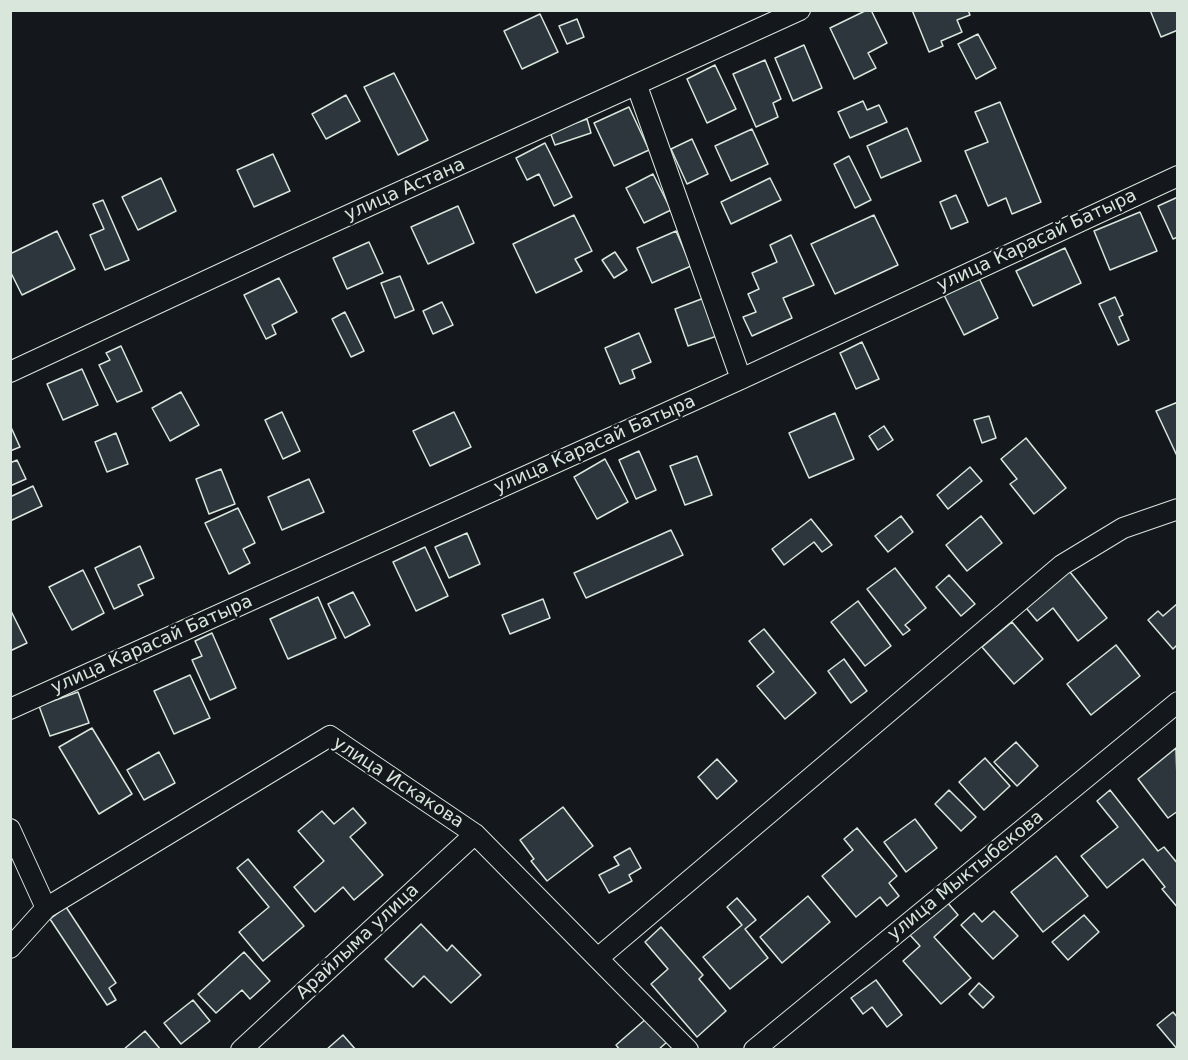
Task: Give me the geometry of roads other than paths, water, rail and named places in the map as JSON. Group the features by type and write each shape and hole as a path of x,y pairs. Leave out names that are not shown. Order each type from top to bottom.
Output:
{"street":[{"name":"улица Астана","path":"10,372 800,10"},
{"path":"637,86 741,379"},
{"name":"улица Карасай Батыра","path":"10,709 741,379 1178,176"},
{"path":"597,958 1062,565 1123,528 1178,509"},
{"name":"улица Мыктыбекова","path":"754,1050 1178,702"},
{"name":"улица Искакова","path":"10,948 46,908 330,736 475,834 688,1050"},
{"path":"10,829 46,908"},
{"name":"Арайлыма улица","path":"241,1050 475,834"}]}
